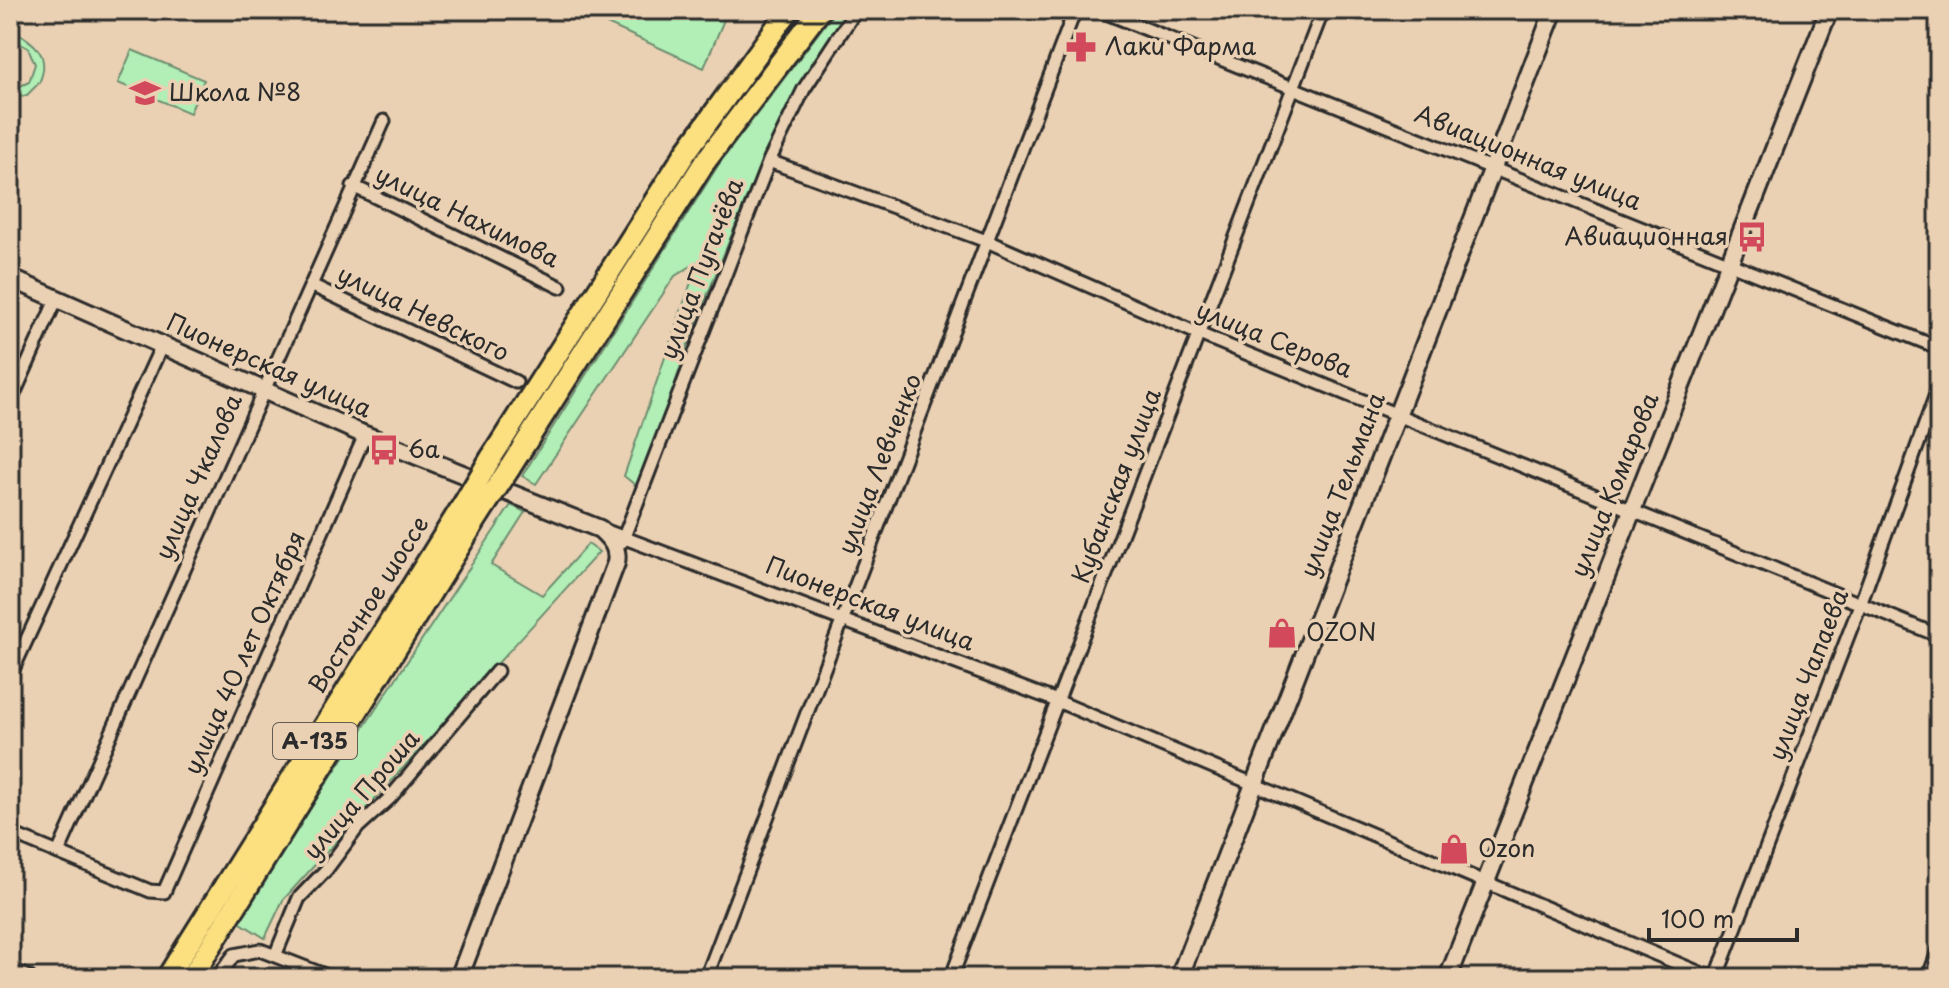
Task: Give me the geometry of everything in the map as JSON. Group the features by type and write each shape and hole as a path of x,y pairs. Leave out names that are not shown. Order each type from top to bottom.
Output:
{"highway":[{"name":"А-135","path":"471,510 789,10"},
{"name":"А-135","path":"695,158 820,10"},
{"name":"Восточное шоссе","path":"167,978 471,510"},
{"name":"Восточное шоссе","path":"191,978 471,510"}],"street":[{"name":"улица Пугачёва","path":"459,978 624,536 769,161 804,89 856,10"},
{"name":"улица Левченко","path":"706,978 1075,10"},
{"name":"Авиационная улица","path":"1099,10 1939,348"},
{"name":"Кубанская улица","path":"951,978 1323,10"},
{"name":"улица Тельмана","path":"1179,978 1554,10"},
{"name":"улица Комарова","path":"1448,978 1829,10"},
{"name":"улица Чкалова","path":"58,853 261,390 384,121"},
{"path":"10,143 10,149"},
{"name":"улица Серова","path":"769,161 989,242 1199,334 1939,636"},
{"name":"улица Нахимова","path":"353,186 560,287"},
{"name":"Пионерская улица","path":"10,278 365,435 600,529 1057,701 1714,978"},
{"name":"улица Невского","path":"311,285 516,382"},
{"path":"10,403 56,300"},
{"path":"10,676 162,345"},
{"name":"улица Чапаева","path":"1714,978 1860,605 1939,386"},
{"name":"улица 40 лет Октября","path":"58,853 150,891 165,889 365,435"},
{"path":"600,529 615,546 617,558"},
{"name":"улица Проша","path":"275,956 299,898 326,870 358,827 390,798 497,671"},
{"path":"10,833 58,853"},
{"path":"1928,978 1939,949"},
{"path":"217,978 234,955 260,950 332,978"},
{"path":"10,968 30,978"}],"green space":[{"path":"576,10 728,10 704,68"},
{"path":"836,10 853,10 789,103 757,172 690,338 640,489 624,476 698,262 675,276 536,484 522,476 719,164"},
{"path":"10,29 33,44 43,64 39,83 27,95 10,99 10,91 29,82 35,64 28,48 10,38"},
{"path":"132,50 204,80 190,113 118,83"},
{"path":"511,505 525,512 491,565 542,595 588,544 599,552 283,900 265,938 236,920"}],"place":[{"name":"Лаки Фарма","path":"1081,47"},
{"name":"Школа №8","path":"145,93"},
{"name":"Авиационная","path":"1752,237"},
{"name":"6а","path":"384,450"},
{"name":"OZON","path":"1282,633"},
{"name":"Ozon","path":"1454,849"}]}
